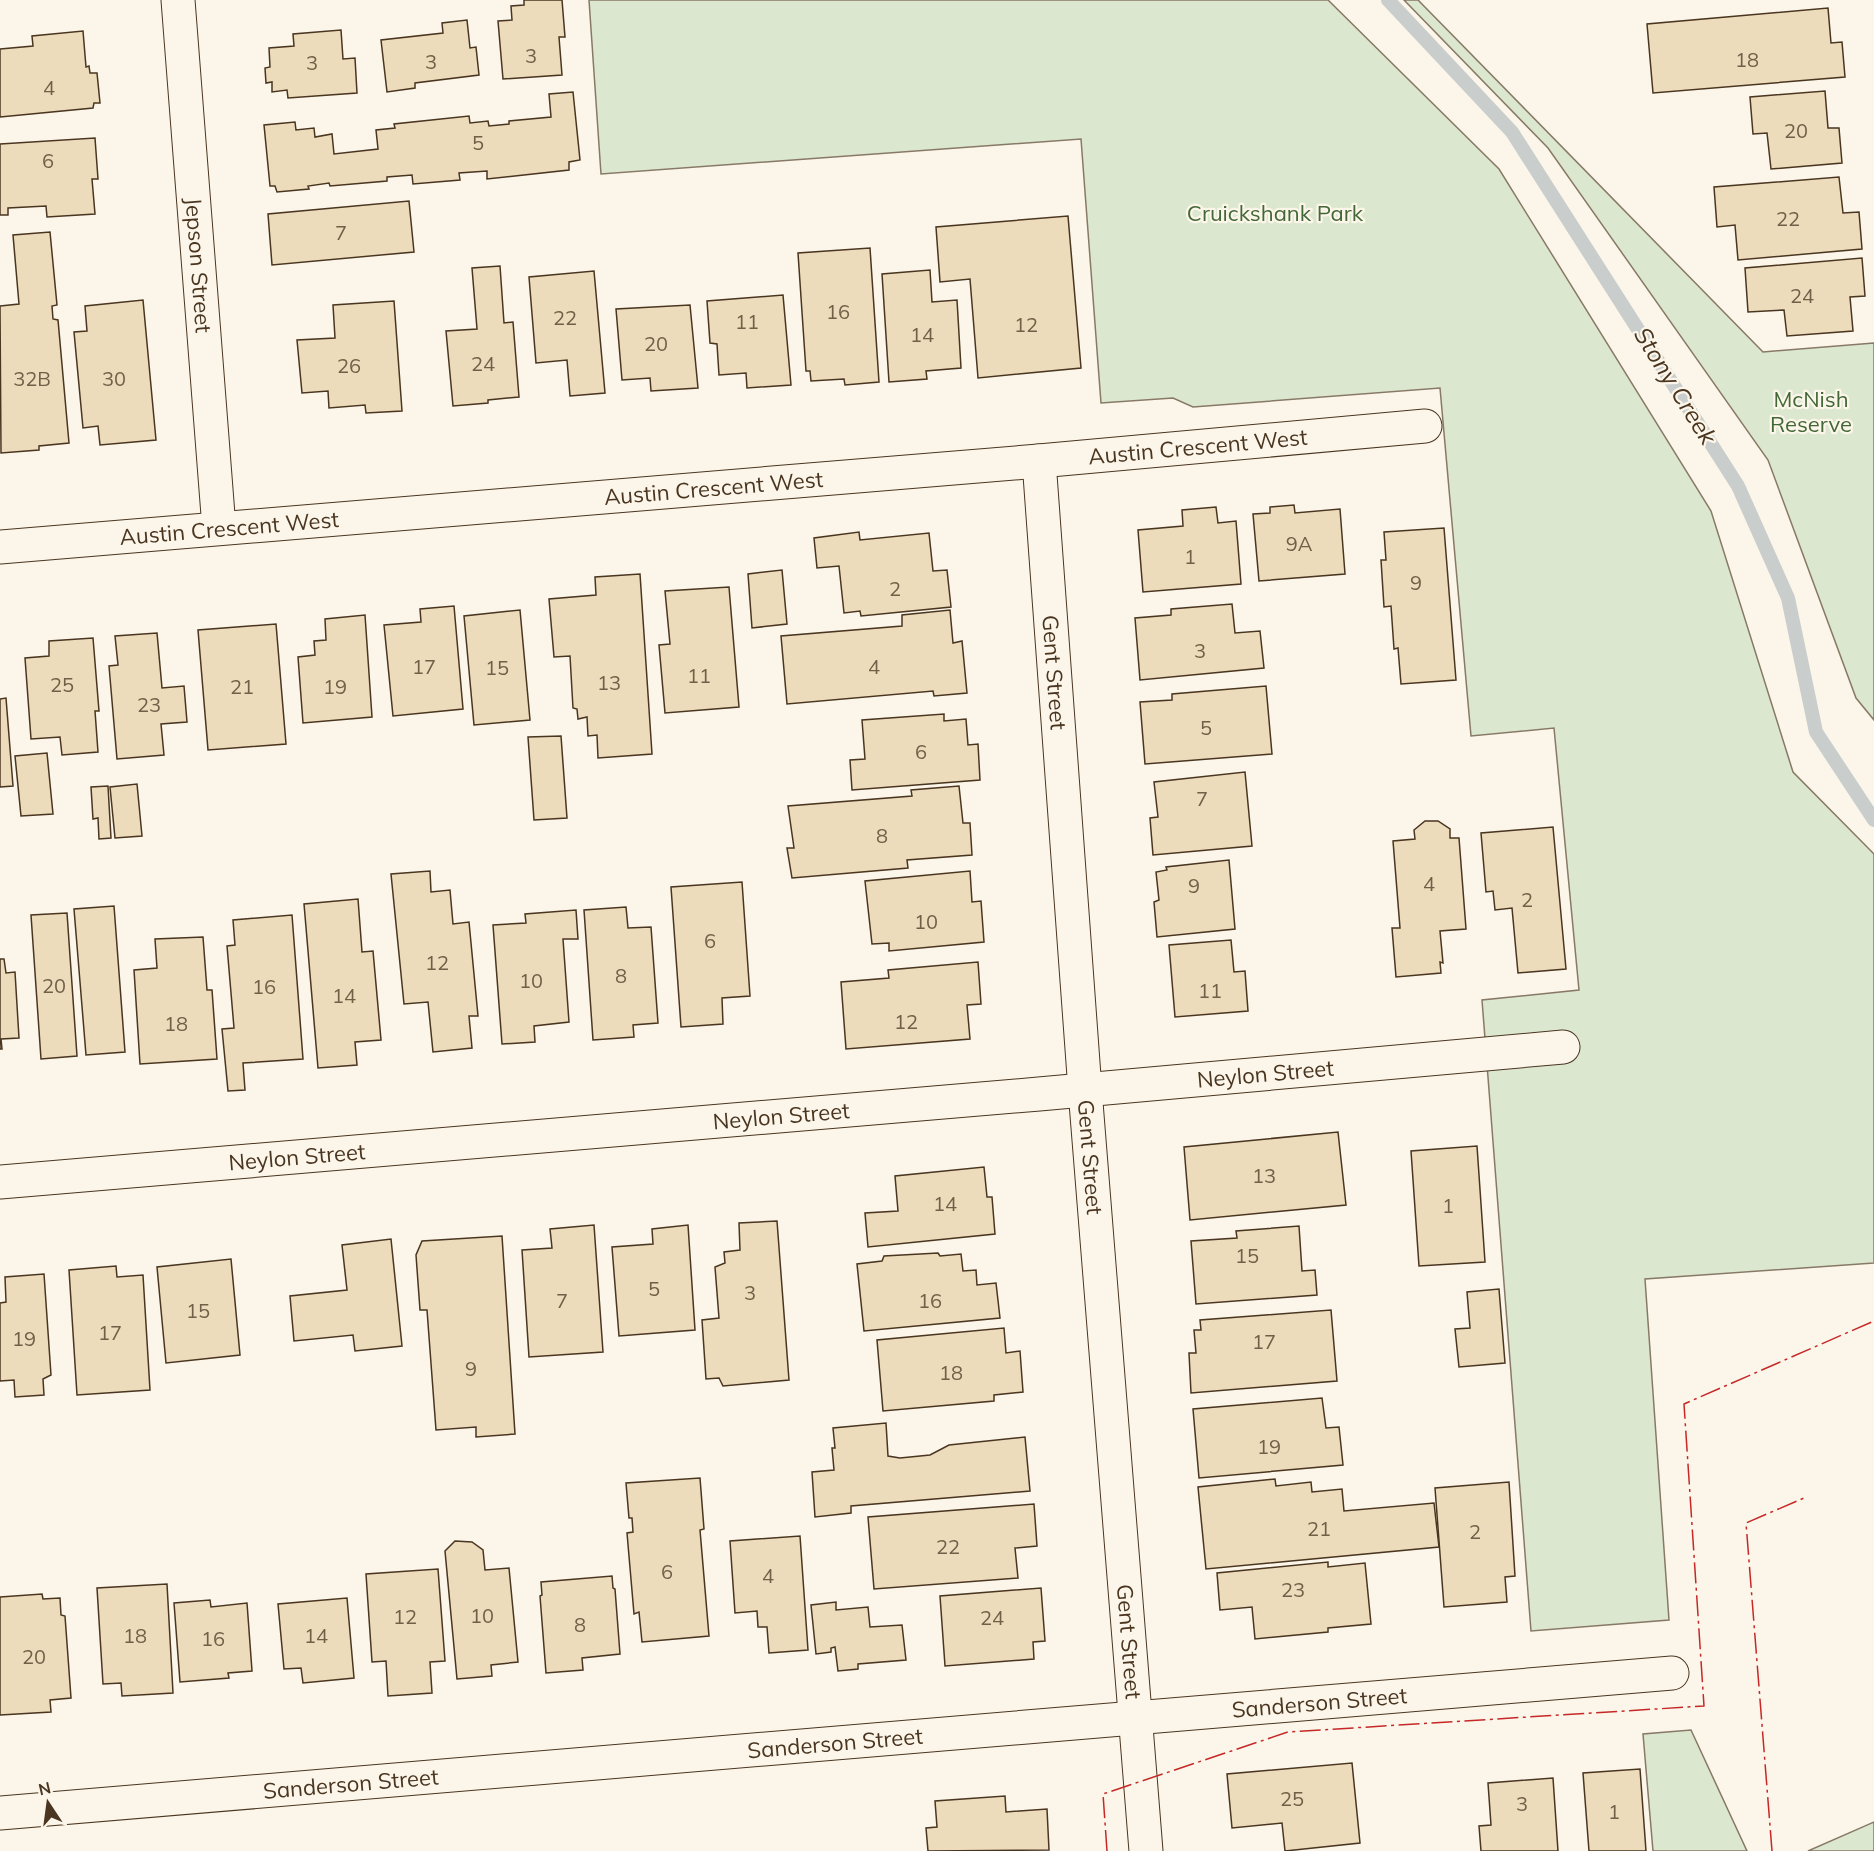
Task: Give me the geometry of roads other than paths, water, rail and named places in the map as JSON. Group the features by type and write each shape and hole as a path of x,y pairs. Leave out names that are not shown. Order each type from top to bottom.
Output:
{"street":[{"name":"Jepson Street","path":"178,0 219,528"},
{"name":"Austin Crescent West","path":"0,547 1425,426"},
{"name":"Gent Street","path":"1039,460 1085,1090 1146,1851"},
{"name":"Neylon Street","path":"0,1182 1563,1047"},
{"name":"Sanderson Street","path":"0,1813 1672,1673"}],"waterway":[{"name":"Stony Creek","path":"1388,0 1512,132 1738,486 1788,598 1816,732 1874,820"}],"park label":[{"name":"Cruickshank Park","path":"1275,213"},
{"name":"McNish Reserve","path":"1811,412"}]}
